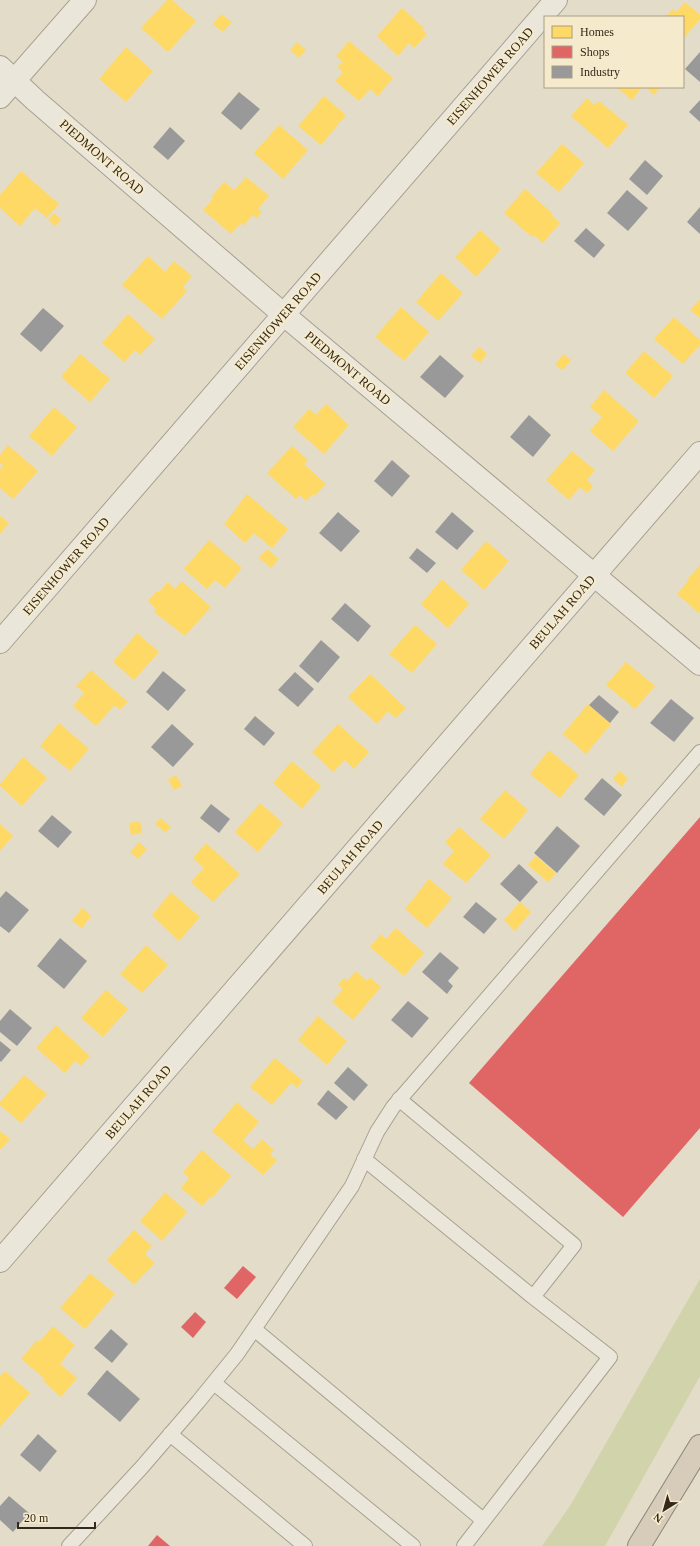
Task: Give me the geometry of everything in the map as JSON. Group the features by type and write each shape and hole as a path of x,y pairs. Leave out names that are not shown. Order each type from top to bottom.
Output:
{"highway":[{"path":"639,1546 700,1446"}],"street":[{"path":"0,98 7,73 85,0"},
{"name":"EISENHOWER ROAD","path":"0,642 556,0"},
{"name":"PIEDMONT ROAD","path":"7,73 35,100 283,314 700,664"},
{"name":"BEULAH ROAD","path":"0,1262 700,453"}],"lane":[{"path":"69,1546 170,1434 237,1354 352,1186 377,1132 392,1107 700,752"},
{"path":"400,1099 574,1245 533,1297"},
{"path":"364,1159 610,1358 464,1546"},
{"path":"254,1329 483,1520"},
{"path":"214,1383 413,1546"},
{"path":"170,1434 305,1546"}],"green space":[{"path":"700,1279 700,1376 605,1546 542,1546 570,1506"}],"building: Homes":[{"path":"167,0 172,0 196,21 168,52 141,28"},
{"path":"685,2 700,15 700,19 684,38 684,16 666,16 673,9 676,12"},
{"path":"402,8 424,28 422,30 427,34 414,48 409,43 398,56 377,36"},
{"path":"221,14 232,22 223,32 213,24"},
{"path":"349,41 393,78 378,96 370,89 359,101 335,81 343,72 337,67 343,62 336,56"},
{"path":"297,42 306,50 299,58 290,50"},
{"path":"126,47 153,71 126,102 99,79"},
{"path":"617,88 641,88 632,100"},
{"path":"646,88 660,88 654,95"},
{"path":"324,96 346,115 321,145 298,126"},
{"path":"587,98 594,105 599,101 628,125 608,148 571,116"},
{"path":"279,125 308,150 283,179 254,153"},
{"path":"562,144 584,163 559,192 536,173"},
{"path":"21,171 59,204 47,218 35,208 20,226 0,208 0,195"},
{"path":"246,177 269,196 258,209 262,212 257,218 253,215 243,226 241,223 231,234 203,210 213,199 211,197 224,182 234,190"},
{"path":"525,189 553,214 551,215 560,223 543,243 534,235 532,237 504,213"},
{"path":"54,213 61,219 56,226 48,220"},
{"path":"480,230 501,249 476,277 455,257"},
{"path":"148,256 165,272 174,261 192,276 183,287 187,291 162,319 122,285"},
{"path":"441,273 463,293 438,321 416,302"},
{"path":"700,299 700,318 690,310"},
{"path":"401,307 429,332 404,361 375,337"},
{"path":"128,314 155,339 140,355 135,350 124,362 102,343"},
{"path":"674,317 700,340 700,345 683,364 654,339"},
{"path":"479,347 487,354 480,363 471,356"},
{"path":"644,351 673,376 654,398 625,373"},
{"path":"80,354 110,379 90,402 61,377"},
{"path":"563,354 571,360 563,370 555,365"},
{"path":"604,390 639,421 613,451 590,431 602,417 590,407"},
{"path":"326,404 349,425 324,454 293,427 309,409 316,415"},
{"path":"54,407 77,427 52,456 29,436"},
{"path":"8,445 38,471 13,499 0,488 0,469 3,466 0,463 0,455"},
{"path":"292,446 308,460 304,464 326,484 315,496 313,494 306,501 300,495 296,499 267,473"},
{"path":"572,451 595,470 587,480 593,486 587,493 580,487 569,500 546,480"},
{"path":"247,494 288,529 272,548 254,533 245,543 224,524"},
{"path":"0,516 9,523 0,534"},
{"path":"209,540 242,568 225,588 215,580 207,589 184,569"},
{"path":"486,541 509,561 484,590 461,570"},
{"path":"267,549 279,559 271,568 259,558"},
{"path":"700,565 700,611 699,613 677,594"},
{"path":"442,579 469,604 448,628 421,604"},
{"path":"182,581 211,607 185,636 154,612 156,609 148,601 168,582 175,589"},
{"path":"415,625 437,644 412,673 389,654"},
{"path":"137,633 159,652 134,680 113,662"},
{"path":"626,662 655,686 635,709 606,685"},
{"path":"91,670 128,702 120,710 115,705 96,726 73,706 84,693 76,686"},
{"path":"370,674 406,708 396,718 388,711 377,724 348,697"},
{"path":"588,704 611,724 586,754 563,734"},
{"path":"59,723 89,749 70,771 40,746"},
{"path":"338,724 369,752 354,769 345,760 333,772 312,752"},
{"path":"549,750 579,775 560,798 530,774"},
{"path":"23,757 47,778 22,806 0,786 0,784"},
{"path":"292,761 321,786 302,809 273,783"},
{"path":"619,771 628,778 622,787 613,779"},
{"path":"176,775 182,786 174,790 168,780"},
{"path":"505,790 528,810 504,839 480,819"},
{"path":"260,803 283,823 258,852 235,832"},
{"path":"161,818 171,827 166,833 155,824"},
{"path":"140,821 142,833 131,835 129,823"},
{"path":"0,824 13,836 0,851"},
{"path":"459,827 491,855 466,883 443,864 454,851 445,842"},
{"path":"139,842 147,849 138,859 130,852"},
{"path":"206,843 240,874 213,902 191,882 204,868 193,858"},
{"path":"536,856 556,873 548,882 528,865"},
{"path":"429,879 452,898 427,928 405,909"},
{"path":"171,892 200,917 179,941 152,915"},
{"path":"520,902 531,912 515,931 504,920"},
{"path":"82,908 91,916 82,928 72,921"},
{"path":"396,928 424,953 404,976 370,947 381,934 386,939"},
{"path":"146,945 168,965 142,993 120,974"},
{"path":"356,971 367,981 370,977 381,987 353,1020 332,1002 343,989 338,985 344,978 347,981"},
{"path":"106,990 128,1009 103,1037 81,1018"},
{"path":"318,1016 347,1041 327,1065 298,1040"},
{"path":"56,1025 90,1056 81,1066 75,1061 65,1073 36,1048"},
{"path":"275,1058 303,1081 297,1088 291,1083 272,1105 250,1087"},
{"path":"24,1075 47,1094 21,1123 0,1105 0,1102"},
{"path":"237,1102 259,1122 243,1140 253,1149 262,1139 274,1150 270,1155 277,1160 263,1175 212,1131"},
{"path":"0,1131 10,1139 0,1150"},
{"path":"202,1150 231,1176 212,1198 211,1196 202,1206 181,1188 189,1178 183,1172"},
{"path":"165,1192 187,1212 162,1241 140,1221"},
{"path":"134,1230 152,1246 145,1254 155,1263 134,1285 107,1260"},
{"path":"90,1273 115,1294 85,1329 60,1308"},
{"path":"53,1326 75,1345 60,1364 77,1378 61,1397 43,1381 45,1379 21,1359 37,1340 39,1342"},
{"path":"5,1371 30,1393 0,1427 0,1376"}],"building: Shops":[{"path":"700,817 700,1128 623,1217 469,1083"},
{"path":"243,1266 256,1277 237,1299 224,1288"},
{"path":"195,1312 206,1322 193,1338 181,1327"},
{"path":"157,1535 170,1546 148,1546"}],"building: Industry":[{"path":"700,52 700,82 685,69"},
{"path":"239,92 260,109 241,130 221,113"},
{"path":"700,100 700,122 689,112"},
{"path":"170,127 185,141 168,160 153,147"},
{"path":"645,160 663,176 647,195 629,179"},
{"path":"627,190 648,208 628,231 607,213"},
{"path":"700,207 700,234 687,222"},
{"path":"586,228 605,245 594,258 574,241"},
{"path":"43,308 64,326 41,352 20,334"},
{"path":"440,355 464,376 445,398 420,377"},
{"path":"529,415 551,435 533,457 510,437"},
{"path":"392,460 410,476 392,497 374,481"},
{"path":"338,512 360,531 341,552 319,533"},
{"path":"452,512 474,531 457,550 435,532"},
{"path":"417,548 436,563 427,573 409,558"},
{"path":"345,603 371,626 358,642 331,619"},
{"path":"321,640 340,657 318,683 299,666"},
{"path":"163,671 186,690 168,711 146,692"},
{"path":"295,672 314,689 298,707 278,690"},
{"path":"599,695 619,712 610,723 589,705"},
{"path":"671,699 694,718 674,742 650,723"},
{"path":"255,716 275,733 264,746 244,729"},
{"path":"172,724 194,744 173,767 151,747"},
{"path":"602,778 622,795 604,816 584,799"},
{"path":"211,804 230,819 219,833 200,818"},
{"path":"52,815 72,832 58,848 38,831"},
{"path":"557,826 580,846 557,873 534,853"},
{"path":"519,864 538,882 520,902 500,884"},
{"path":"6,891 29,910 9,933 0,926 0,898"},
{"path":"476,902 497,919 484,934 463,917"},
{"path":"60,938 87,961 64,989 37,966"},
{"path":"440,952 459,968 448,981 453,986 447,994 422,972"},
{"path":"408,1001 429,1018 412,1038 391,1020"},
{"path":"10,1009 32,1028 17,1046 0,1032 0,1021"},
{"path":"0,1041 11,1050 1,1062 0,1061"},
{"path":"348,1067 368,1085 354,1101 334,1083"},
{"path":"328,1090 348,1107 336,1120 317,1104"},
{"path":"111,1329 128,1344 112,1363 94,1348"},
{"path":"107,1370 140,1399 120,1422 87,1394"},
{"path":"38,1434 57,1451 40,1472 20,1455"},
{"path":"9,1496 29,1513 13,1532 0,1520 0,1506"}]}
